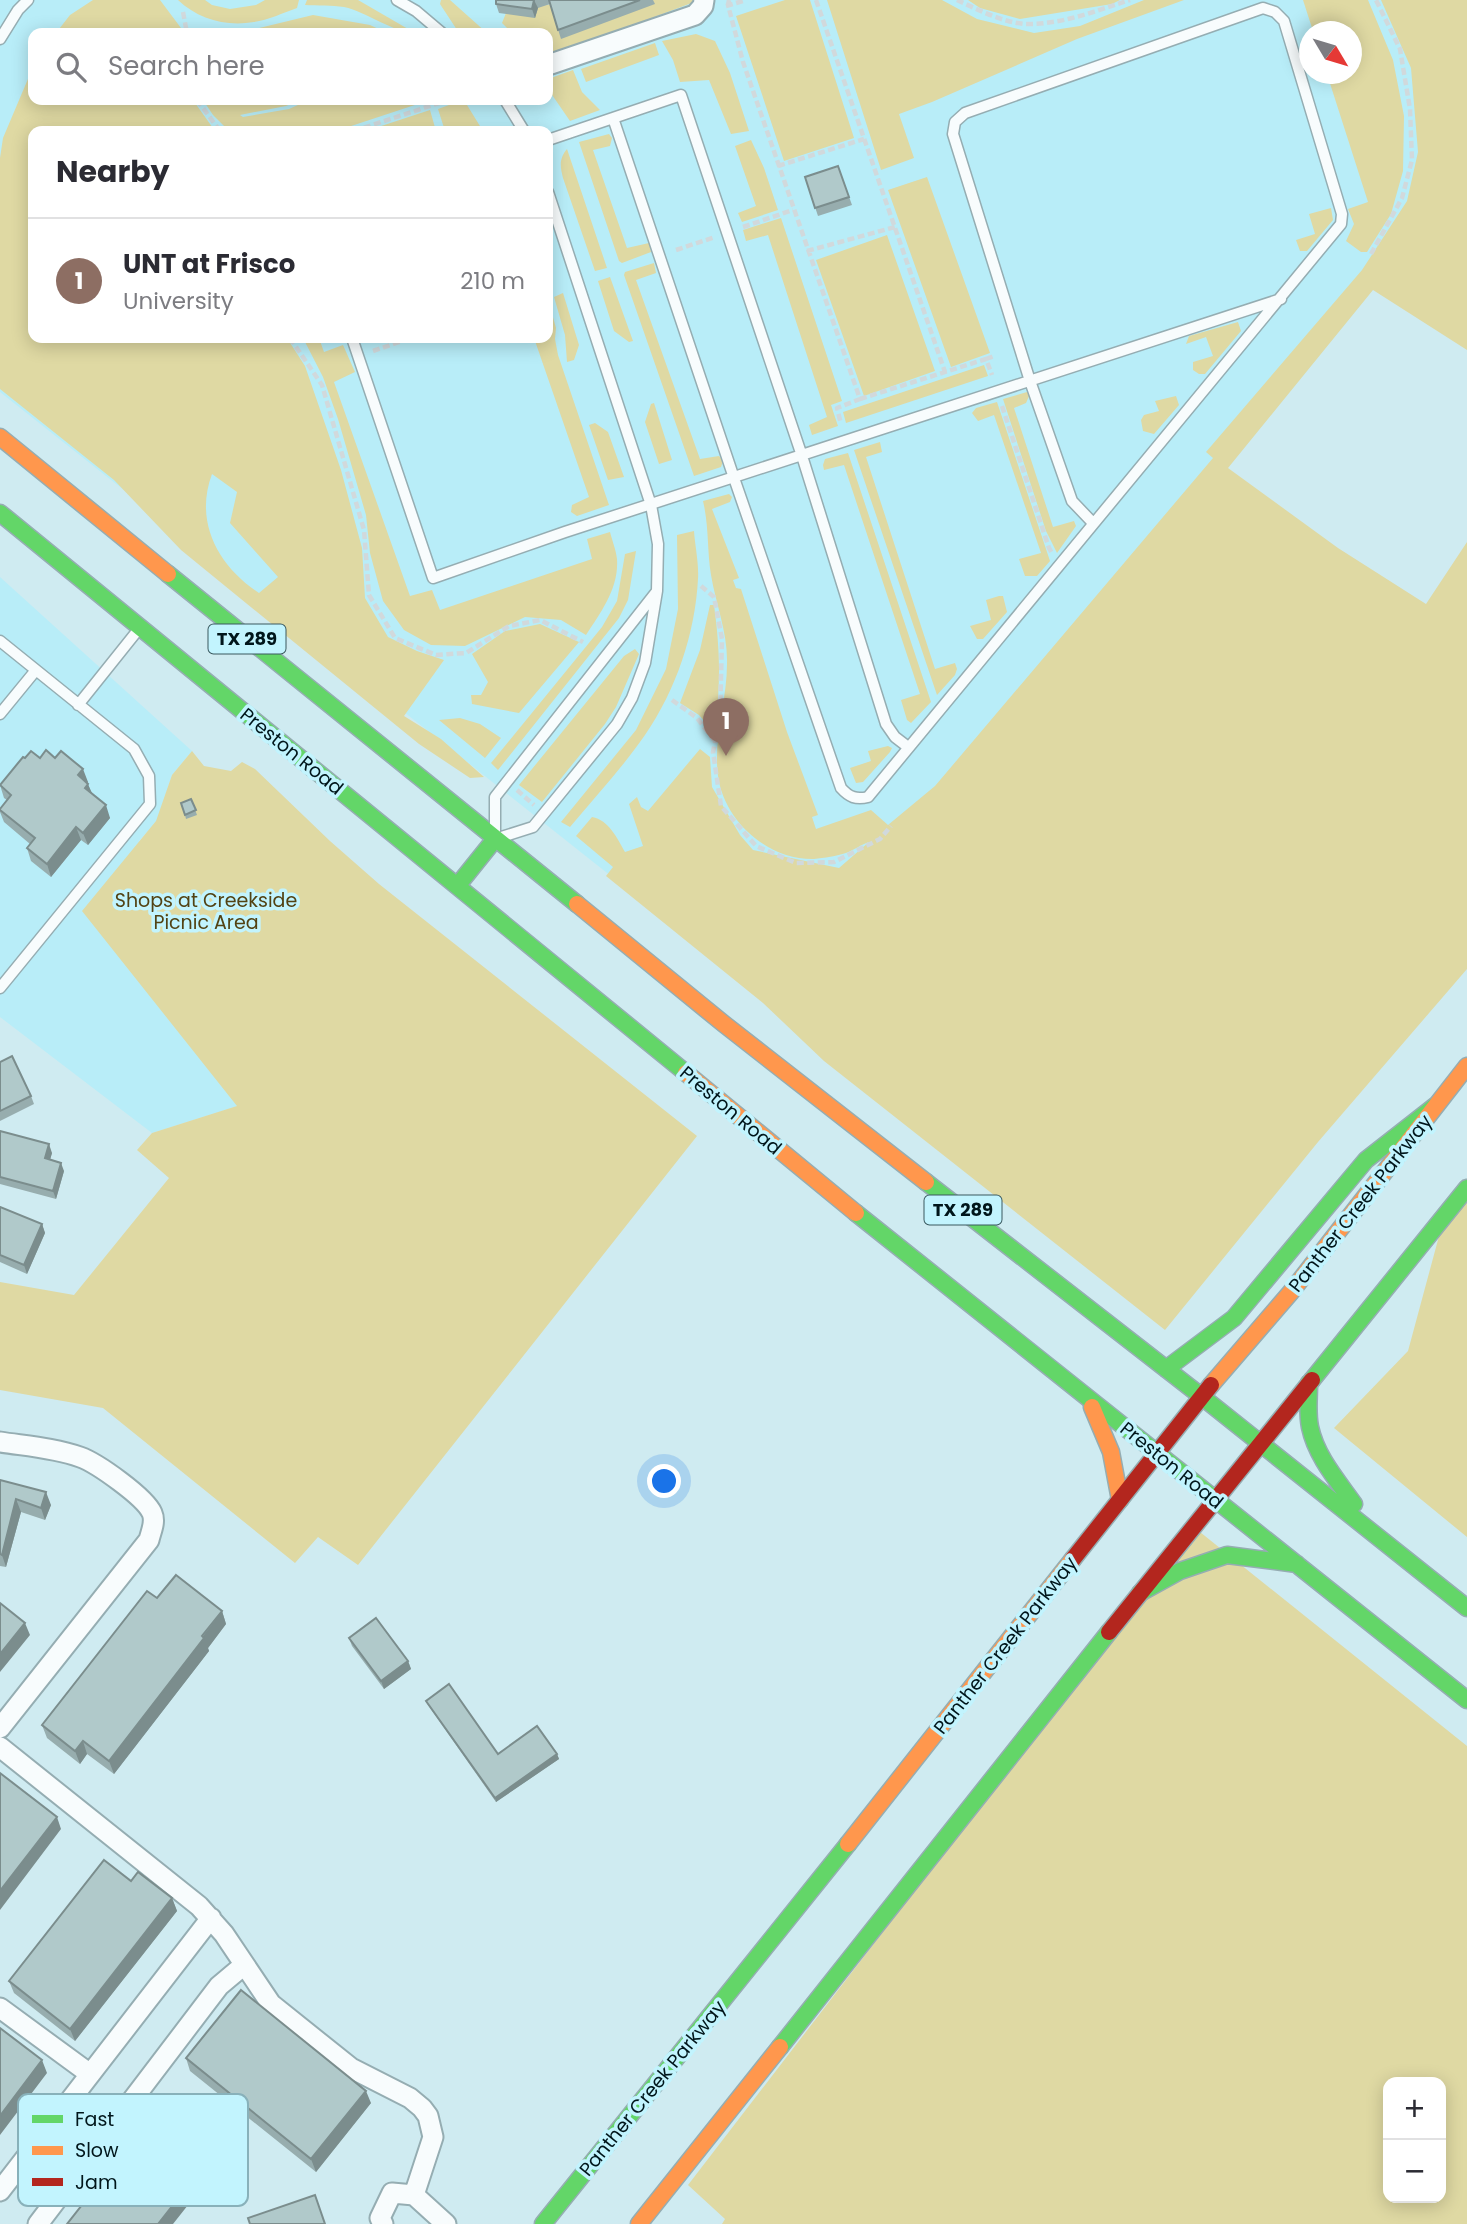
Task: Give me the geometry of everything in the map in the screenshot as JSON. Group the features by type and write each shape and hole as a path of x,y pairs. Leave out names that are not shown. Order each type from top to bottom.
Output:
{"main road":[{"name":"TX 289","path":"0,438 724,1024 1201,1396 1467,1608"},
{"name":"Preston Road","path":"0,513 861,1217 1467,1700"},
{"path":"458,885 495,839"},
{"name":"Panther Creek Parkway","path":"543,2224 791,1916 1201,1396 1291,1292 1467,1066"},
{"path":"1166,1369 1234,1318 1366,1160 1435,1106"},
{"path":"639,2224 1140,1593 1467,1188"},
{"path":"1309,1384 1309,1425 1316,1446 1327,1466 1378,1536"},
{"path":"1089,1399 1110,1443 1116,1463 1120,1500"},
{"path":"1140,1593 1180,1571 1227,1555 1297,1564"}],"street":[{"path":"553,63 695,15 703,6 704,0"},
{"path":"0,1442 82,1457 141,1499 152,1512 154,1522 149,1539 0,1728"},
{"path":"0,1746 199,1906 211,1918 271,2004 341,2061 410,2098 422,2108 428,2116 432,2137 414,2195"},
{"path":"75,2094 211,1918"},
{"path":"137,2094 219,1986 244,1965"},
{"path":"0,2008 90,2074"},
{"path":"0,2191 18,2168"},
{"path":"383,2224 380,2218 393,2193 414,2195 446,2224"},
{"path":"38,2224 52,2206"}],"lane":[{"path":"0,39 18,10 28,0"},
{"path":"397,0 416,11 436,28"},
{"path":"416,11 421,0"},
{"path":"613,118 841,788 855,799 868,797 1341,224 1342,214 1284,21 1275,12 1263,8 965,113 955,122 953,134 1030,381 1072,501 1093,523"},
{"path":"553,138 681,95 802,456 886,724 895,737 908,747"},
{"path":"508,105 521,126"},
{"path":"553,207 651,505 658,544 657,591 645,663 632,698 617,724 533,827 495,839 495,797 657,591"},
{"path":"354,343 433,578 1281,299"},
{"path":"78,705 140,627"},
{"path":"0,641 134,749 149,776 150,804 0,989"},
{"path":"0,715 36,670"}],"path":[{"path":"729,0 743,62 860,400"},
{"path":"816,0 945,372"},
{"path":"957,0 987,14 1028,24 1078,17 1130,0"},
{"path":"1371,254 1402,198 1412,160 1410,109 1400,49 1376,0"},
{"path":"183,12 186,28"},
{"path":"201,105 216,126"},
{"path":"369,126 433,105"},
{"path":"778,166 864,139"},
{"path":"743,227 793,210"},
{"path":"807,251 895,227"},
{"path":"676,250 715,237"},
{"path":"373,351 396,343"},
{"path":"841,424 837,408 994,356"},
{"path":"986,359 992,375"},
{"path":"1001,402 1053,554"},
{"path":"701,586 714,597 722,639 720,718 713,752 721,806 756,846 796,863 834,862 880,838 891,826"},
{"path":"672,700 697,718 715,741"},
{"path":"516,790 539,809"}],"shaded area":[{"path":"0,0 1411,0 1461,127 1410,244 784,1013 0,392"},
{"path":"0,577 192,751 172,775 157,821 139,841 238,1106 152,1133 0,1017"}],"green space":[{"path":"93,0 160,0 181,28 60,28 70,15"},
{"path":"178,0 205,0 212,5 230,9 256,5 265,0 299,0 297,8 265,20 233,23 203,17"},
{"path":"307,0 358,0 406,28 394,28 344,7 305,5"},
{"path":"441,0 450,0 481,28 456,28 440,4"},
{"path":"595,0 697,0 553,55 553,28 507,28 502,23 506,13 551,4"},
{"path":"785,0 810,0 854,138 784,161 736,16"},
{"path":"827,0 942,0 977,19 1034,33 1080,26 1144,0 1184,0 1077,39 899,114 914,158 881,170"},
{"path":"968,0 1120,0 1112,4 1020,19 980,8"},
{"path":"1303,0 1368,0 1393,60 1404,116 1403,171 1391,214 1367,252 1361,252 1346,241 1354,224 1348,209 1368,202 1330,84 1362,84 1362,21 1310,21"},
{"path":"1381,0 1467,0 1467,350 1373,290 1228,468 1338,548 1426,604 1467,542 1467,969 1318,1142 1165,1330 824,1061 763,1003 606,876 613,867 576,836 592,817 608,826 625,852 643,846 629,804 637,797 641,807 648,811 700,749 710,757 712,787 740,835 753,850 839,868 869,842 846,853 818,859 797,858 780,853 751,835 729,808 722,793 717,748 727,653 711,575 703,501 729,494 732,497 730,502 712,509 739,578 733,580 736,588 741,589 787,732 818,815 812,817 816,829 871,810 888,825 935,786 1213,458 1206,452 1362,270 1407,201 1418,152 1411,68"},
{"path":"313,15 376,28 259,28"},
{"path":"696,34 715,41 730,73 749,131 731,134 709,80 680,82 673,60 662,41"},
{"path":"655,43 659,55 586,82 581,69"},
{"path":"573,70 582,92 600,110 570,121 553,96 553,77"},
{"path":"28,79 28,105 197,105 211,126 28,126 28,343 290,343 305,366 341,470 362,548 365,598 388,637 444,660 404,716 441,739 484,777 470,778 419,744 181,550 114,480 0,389 0,158 3,138","holes":["212,474 237,492 230,523 278,577 259,593 232,570 213,541 206,509"]},
{"path":"206,105 288,105 240,115 243,117 298,105 415,105 351,126 224,126"},
{"path":"449,105 467,105 480,126 443,126 438,109"},
{"path":"430,110 435,126 381,126"},
{"path":"609,134 612,138 610,146 593,150 627,248 649,243 651,252 622,263 619,261 579,142"},
{"path":"751,140 778,210 742,222 738,213 756,206 735,146"},
{"path":"567,149 607,268 595,271 563,178 561,163"},
{"path":"927,177 990,353 951,367 888,190"},
{"path":"1331,208 1333,220 1307,251 1300,251 1296,240 1315,234 1309,214"},
{"path":"781,218 842,401 831,405 838,426 812,435 809,425 827,417 768,235 746,241 743,230"},
{"path":"887,235 935,371 864,396 816,260"},
{"path":"654,263 656,273 636,280 700,459 719,456 723,461 721,467 694,476 624,275 625,272"},
{"path":"610,277 633,341 629,342 614,331 598,281"},
{"path":"563,293 579,345 574,360 567,362 565,335 554,297"},
{"path":"553,317 558,355 609,505 577,516 571,512 572,505 589,497 536,343 553,343"},
{"path":"1238,322 1241,331 1205,374 1193,370 1193,362 1213,356 1206,337 1186,344 1189,336"},
{"path":"306,343 321,343 324,352 343,345 355,372 334,382 410,596 432,590 440,610 592,559 587,539 610,532 617,559 615,580 608,599 586,635 561,620 525,617 465,646 431,645 404,630 383,601 370,553 366,515 323,377"},
{"path":"984,365 988,376 846,423 843,412"},
{"path":"1027,392 1030,394 1026,403 1014,408 1053,527 1074,521 1076,526 1057,553 1046,531 1003,399"},
{"path":"1176,396 1179,405 1154,434 1143,431 1141,420 1144,415 1159,411 1155,401"},
{"path":"997,402 1050,561 1037,576 1025,576 1019,559 1041,553 994,415 978,421 972,413 976,408"},
{"path":"654,403 672,460 659,464 645,422 651,404"},
{"path":"595,423 608,432 624,477 608,480 589,425"},
{"path":"880,442 882,452 866,457 935,669 955,663 957,669 937,695 854,450"},
{"path":"848,453 931,702 911,723 907,720 901,700 920,694 844,465 824,470 825,459"},
{"path":"694,531 698,573 696,600 688,641 675,680 645,735 570,827 561,822 636,730 666,669 678,609 677,535"},
{"path":"636,551 628,600 619,618 498,770 491,763 602,627 617,601 625,554"},
{"path":"1003,596 1007,612 983,639 977,639 970,626 991,620 986,600"},
{"path":"710,605 714,605 719,666 715,727 711,729 699,715 680,703 700,650"},
{"path":"540,624 579,642 519,713 472,704 471,695 481,695 488,682 472,654 505,631"},
{"path":"635,649 639,654 616,707 542,802 519,785 624,656"},
{"path":"460,718 480,724 501,738 485,758 439,720"},
{"path":"888,746 892,748 890,752 863,782 856,783 850,768 871,761 868,751"},
{"name":"Shops at Creekside Picnic Area","path":"192,751 204,766 231,771 242,762 255,769 379,884 697,1136 358,1565 318,1537 295,1563 103,1408 0,1390 0,1282 74,1295 169,1178 137,1150 152,1133 237,1106 82,911 156,821 172,775"},
{"path":"1467,1193 1467,1537 1334,1428 1408,1351 1442,1225"},
{"path":"1200,1532 1467,1746 1467,2224 722,2224 725,2219 688,2185 1043,1724"}],"building":[{"path":"496,0 534,0 532,9 496,4"},
{"path":"549,0 640,0 558,30"},
{"path":"838,166 849,197 815,208 805,177"},
{"path":"46,750 55,758 61,751 83,769 78,775 88,784 85,788 106,805 83,833 76,827 47,864 27,848 35,838 0,810 11,795 0,785 23,757 31,751 40,758"},
{"path":"191,799 196,810 185,815 181,803"},
{"path":"12,1056 31,1096 0,1111 0,1062"},
{"path":"0,1131 49,1144 45,1158 61,1163 53,1191 0,1177"},
{"path":"0,1207 42,1224 24,1265 0,1255"},
{"path":"0,1480 46,1492 41,1508 16,1499 2,1555 0,1554"},
{"path":"176,1575 222,1611 109,1761 83,1741 75,1751 42,1725 147,1591 157,1598"},
{"path":"0,1603 25,1623 0,1654"},
{"path":"376,1618 408,1661 381,1681 349,1638"},
{"path":"449,1684 498,1754 537,1726 557,1754 495,1798 426,1701"},
{"path":"0,1773 57,1817 0,1891"},
{"path":"104,1860 131,1881 138,1872 172,1898 70,2029 9,1981"},
{"path":"241,1990 366,2091 311,2159 248,2108 248,2094 231,2094 186,2058"},
{"path":"0,2028 42,2060 0,2116"},
{"path":"315,2195 325,2224 250,2224 248,2218"},
{"path":"81,2206 172,2206 158,2224 67,2224"}],"traffic: fast":[{"path":"0,513 686,1073"},
{"path":"168,574 577,904"},
{"path":"458,885 495,839"},
{"path":"1166,1369 1234,1318 1366,1160 1435,1106"},
{"path":"926,1182 1467,1608"},
{"path":"1312,1380 1467,1188"},
{"path":"856,1213 1467,1700"},
{"path":"1309,1383 1309,1416 1313,1438 1328,1467 1354,1504"},
{"path":"1140,1593 1180,1571 1227,1555 1297,1564"},
{"path":"780,2047 1109,1632"},
{"path":"543,2224 848,1844"}],"traffic: slow":[{"path":"0,437 168,574"},
{"path":"577,904 724,1024 926,1182"},
{"path":"1211,1385 1291,1292 1467,1066"},
{"path":"686,1073 856,1213"},
{"path":"1092,1407 1111,1452 1120,1500"},
{"path":"848,1844 1073,1559"},
{"path":"639,2224 780,2047"}],"traffic: jam":[{"path":"1109,1632 1312,1380"},
{"path":"1073,1559 1211,1385"}],"place":[{"name":"UNT at Frisco","path":"726,756"}]}
